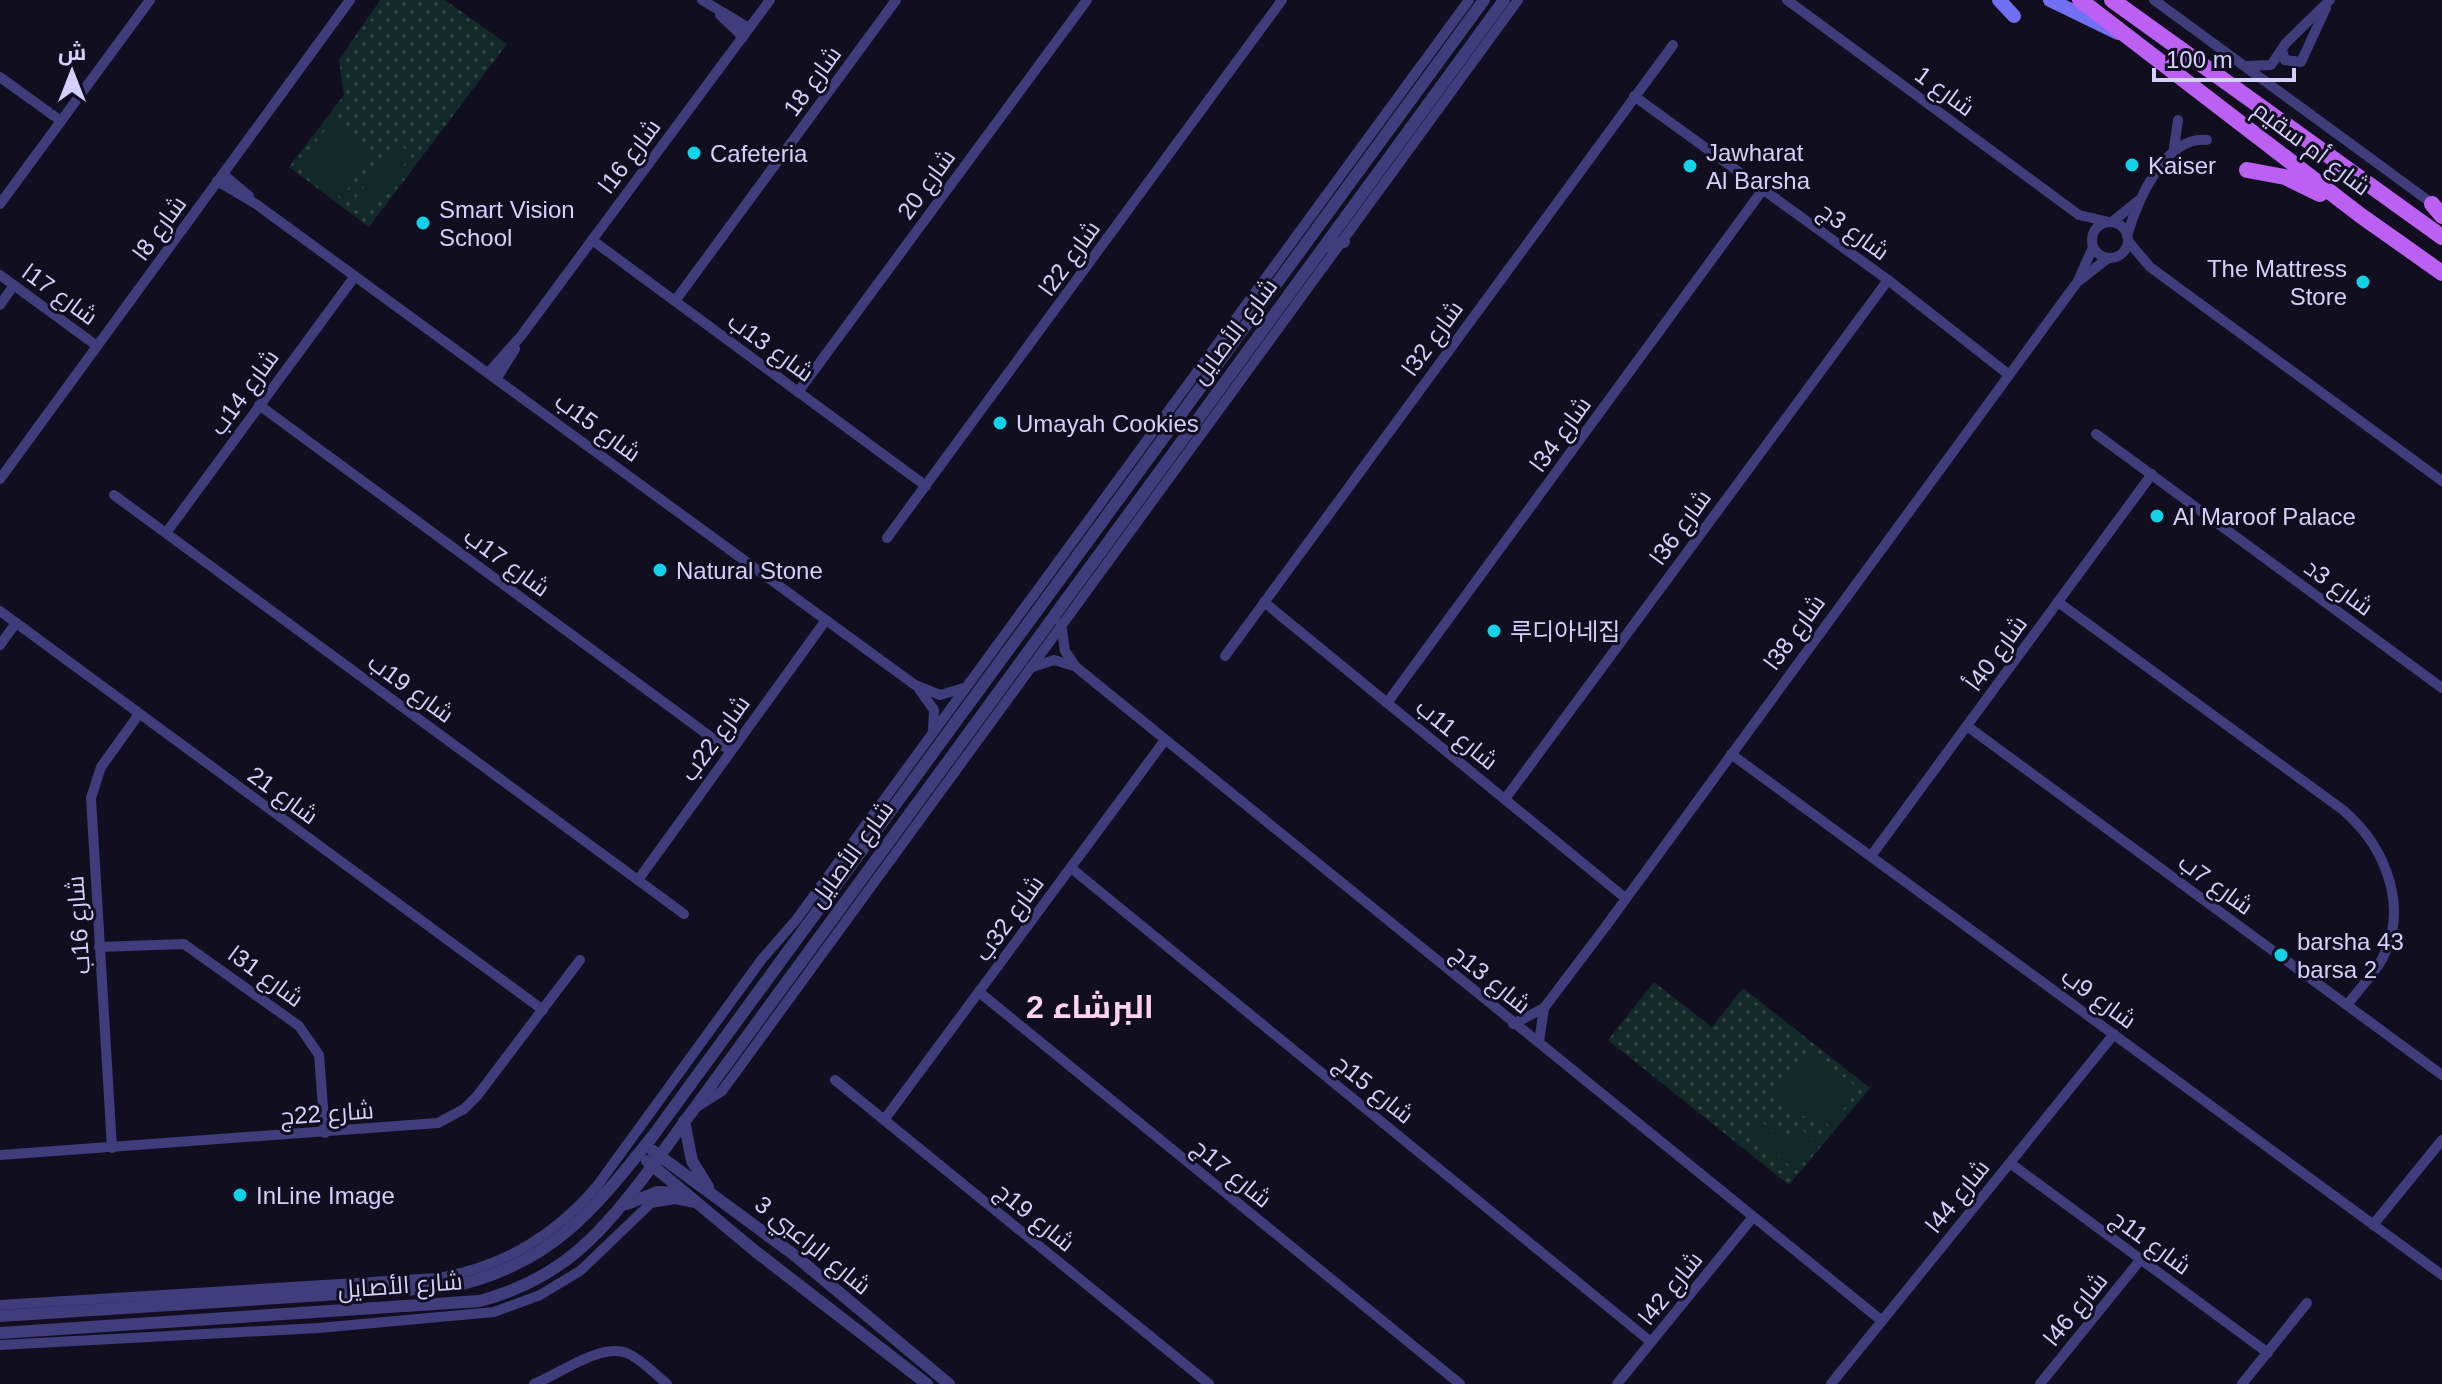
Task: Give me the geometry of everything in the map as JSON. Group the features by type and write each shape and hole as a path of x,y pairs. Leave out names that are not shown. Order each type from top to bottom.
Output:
{"main road":[{"path":"1999,0 2014,16"},
{"path":"2050,0 2127,37"},
{"name":"شارع أم سقيم","path":"2080,0 2360,215 2442,273"},
{"name":"شارع أم سقيم","path":"2112,0 2129,7 2442,237"},
{"path":"2247,170 2292,180 2360,215"}],"street":[{"path":"0,204 150,0"},
{"name":"شارع 8ا","path":"0,479 350,0"},
{"name":"شارع 16ا","path":"493,375 770,0"},
{"name":"شارع 18","path":"675,301 896,0"},
{"name":"شارع 20","path":"798,392 1087,0"},
{"name":"شارع 22ا","path":"887,538 1282,0"},
{"path":"507,1264 584,1201 762,959 846,861 930,737 1469,0"},
{"name":"شارع الأصايل","path":"0,1316 115,1304 433,1290 464,1284 507,1264 539,1254 581,1222 642,1149 718,1046 846,861 1001,660 1484,0"},
{"name":"شارع الأصايل","path":"0,1333 177,1328 480,1301 535,1281 568,1261 597,1236 892,844 1236,364 1504,0"},
{"path":"892,844 1026,670 1344,242 1518,0"},
{"name":"شارع 1","path":"1787,0 2079,215 2110,222"},
{"path":"2154,0 2439,210"},
{"path":"2246,65 2271,65 2329,1"},
{"path":"2282,50 2285,60 2301,62 2329,1"},
{"path":"706,3 746,32"},
{"name":"شارع 32ا","path":"1225,656 1673,45"},
{"path":"0,77 61,121"},
{"name":"شارع 3ج","path":"1634,96 1888,280 2008,374"},
{"path":"2150,267 2111,258 2092,244 2098,226 2110,222 2138,201 2173,150 2178,120"},
{"path":"2173,150 2190,140 2207,140"},
{"name":"شارع 15ب","path":"220,178 915,685 934,710 930,737"},
{"name":"شارع 34ا","path":"1387,703 1764,188"},
{"path":"2111,258 2124,251 2138,201"},
{"name":"شارع 1","path":"2079,215 2092,244"},
{"path":"2110,222 2122,227 2150,267 2442,481"},
{"name":"شارع 13ب","path":"592,240 926,486"},
{"path":"1324,247 1344,242"},
{"name":"شارع 38ا","path":"1513,1024 1544,1008 2078,281 2092,244"},
{"name":"شارع 38ا","path":"2078,281 2111,258"},
{"name":"شارع 17ا","path":"0,275 97,346"},
{"name":"شارع 14ب","path":"166,533 355,276"},
{"name":"شارع 36ا","path":"1505,799 1888,280"},
{"path":"0,305 14,285"},
{"path":"1233,389 1236,364"},
{"name":"شارع 17ب","path":"259,405 730,751"},
{"name":"شارع 3د","path":"2096,434 2442,688"},
{"name":"شارع 40أ","path":"1871,856 2152,474"},
{"name":"شارع 19ب","path":"114,495 684,914"},
{"name":"شارع 11ب","path":"1264,602 1624,897"},
{"path":"2058,602 2343,810 2367,834 2391,881 2393,918 2378,965 2347,1005"},
{"name":"شارع 21","path":"0,611 543,1010"},
{"name":"شارع 22ب","path":"638,880 826,620"},
{"path":"0,645 16,623"},
{"name":"شارع 13ج","path":"1061,623 1065,651 1076,667 1882,1321"},
{"path":"971,682 1001,660"},
{"path":"1026,670 1039,662 1054,660 1076,667"},
{"name":"شارع 15ب","path":"915,685 946,695 957,692 971,682"},
{"name":"شارع 16ب","path":"112,1148 91,798 101,767 139,714"},
{"name":"شارع 7ب","path":"1967,726 2442,1075"},
{"name":"شارع 32ب","path":"884,1120 1165,740"},
{"name":"شارع 9ب","path":"1731,754 2442,1275"},
{"name":"شارع 15ج","path":"1071,868 1651,1342"},
{"name":"شارع 31ا","path":"99,947 184,944 299,1026 319,1055 325,1133"},
{"name":"شارع 22ج","path":"0,1155 420,1127 456,1115 477,1096 580,960"},
{"name":"شارع 17ج","path":"979,992 1460,1384"},
{"name":"شارع 38ا","path":"1539,1042 1544,1008"},
{"name":"شارع 44ا","path":"1831,1384 2114,1034"},
{"path":"705,1038 718,1046"},
{"name":"شارع 19ج","path":"835,1080 1209,1384"},
{"path":"684,1121 692,1161 719,1199"},
{"path":"2373,1225 2442,1140"},
{"name":"شارع الراعبي 3","path":"642,1149 719,1199 793,1254 949,1384"},
{"name":"شارع الراعبي 3","path":"656,1160 695,1203 927,1384"},
{"name":"شارع 11ج","path":"2010,1163 2268,1353"},
{"path":"622,1206 657,1192 685,1193"},
{"path":"0,1345 177,1328 319,1328 494,1312 540,1295 580,1271 651,1203 667,1199 695,1203"},
{"name":"شارع 42ا","path":"1617,1384 1753,1217"},
{"name":"شارع 46ا","path":"2040,1384 2141,1259"},
{"path":"2242,1384 2307,1303"},
{"path":"0,1305 115,1304"},
{"path":"534,1384 601,1353 631,1355 667,1384"}],"green space":[{"path":"380,0 445,0 507,44 369,227 289,167 344,95 339,60"},
{"path":"332,121 372,152 342,198 299,165"},
{"path":"396,143 412,154 368,214 352,203"},
{"path":"1654,982 1712,1027 1743,988 1870,1088 1789,1185 1608,1040"},
{"path":"1808,1050 1859,1089 1830,1126 1811,1111 1805,1117 1775,1094"},
{"path":"1759,1120 1783,1139 1770,1154 1747,1135"},
{"path":"1801,1129 1815,1141 1792,1167 1778,1156"}],"place":[{"name":"Cafeteria","path":"694,153"},
{"name":"Kaiser","path":"2132,165"},
{"name":"Jawharat Al Barsha","path":"1690,166"},
{"name":"Smart Vision School","path":"423,223"},
{"name":"The Mattress Store","path":"2363,282"},
{"name":"Umayah Cookies","path":"1000,423"},
{"name":"Al Maroof Palace","path":"2157,516"},
{"name":"Natural Stone","path":"660,570"},
{"name":"루디아네집","path":"1494,631"},
{"name":"barsha 43 barsa 2","path":"2281,955"},
{"name":"InLine Image","path":"240,1195"}],"district":[{"name":"البرشاء 2","path":"1090,1007"}]}
